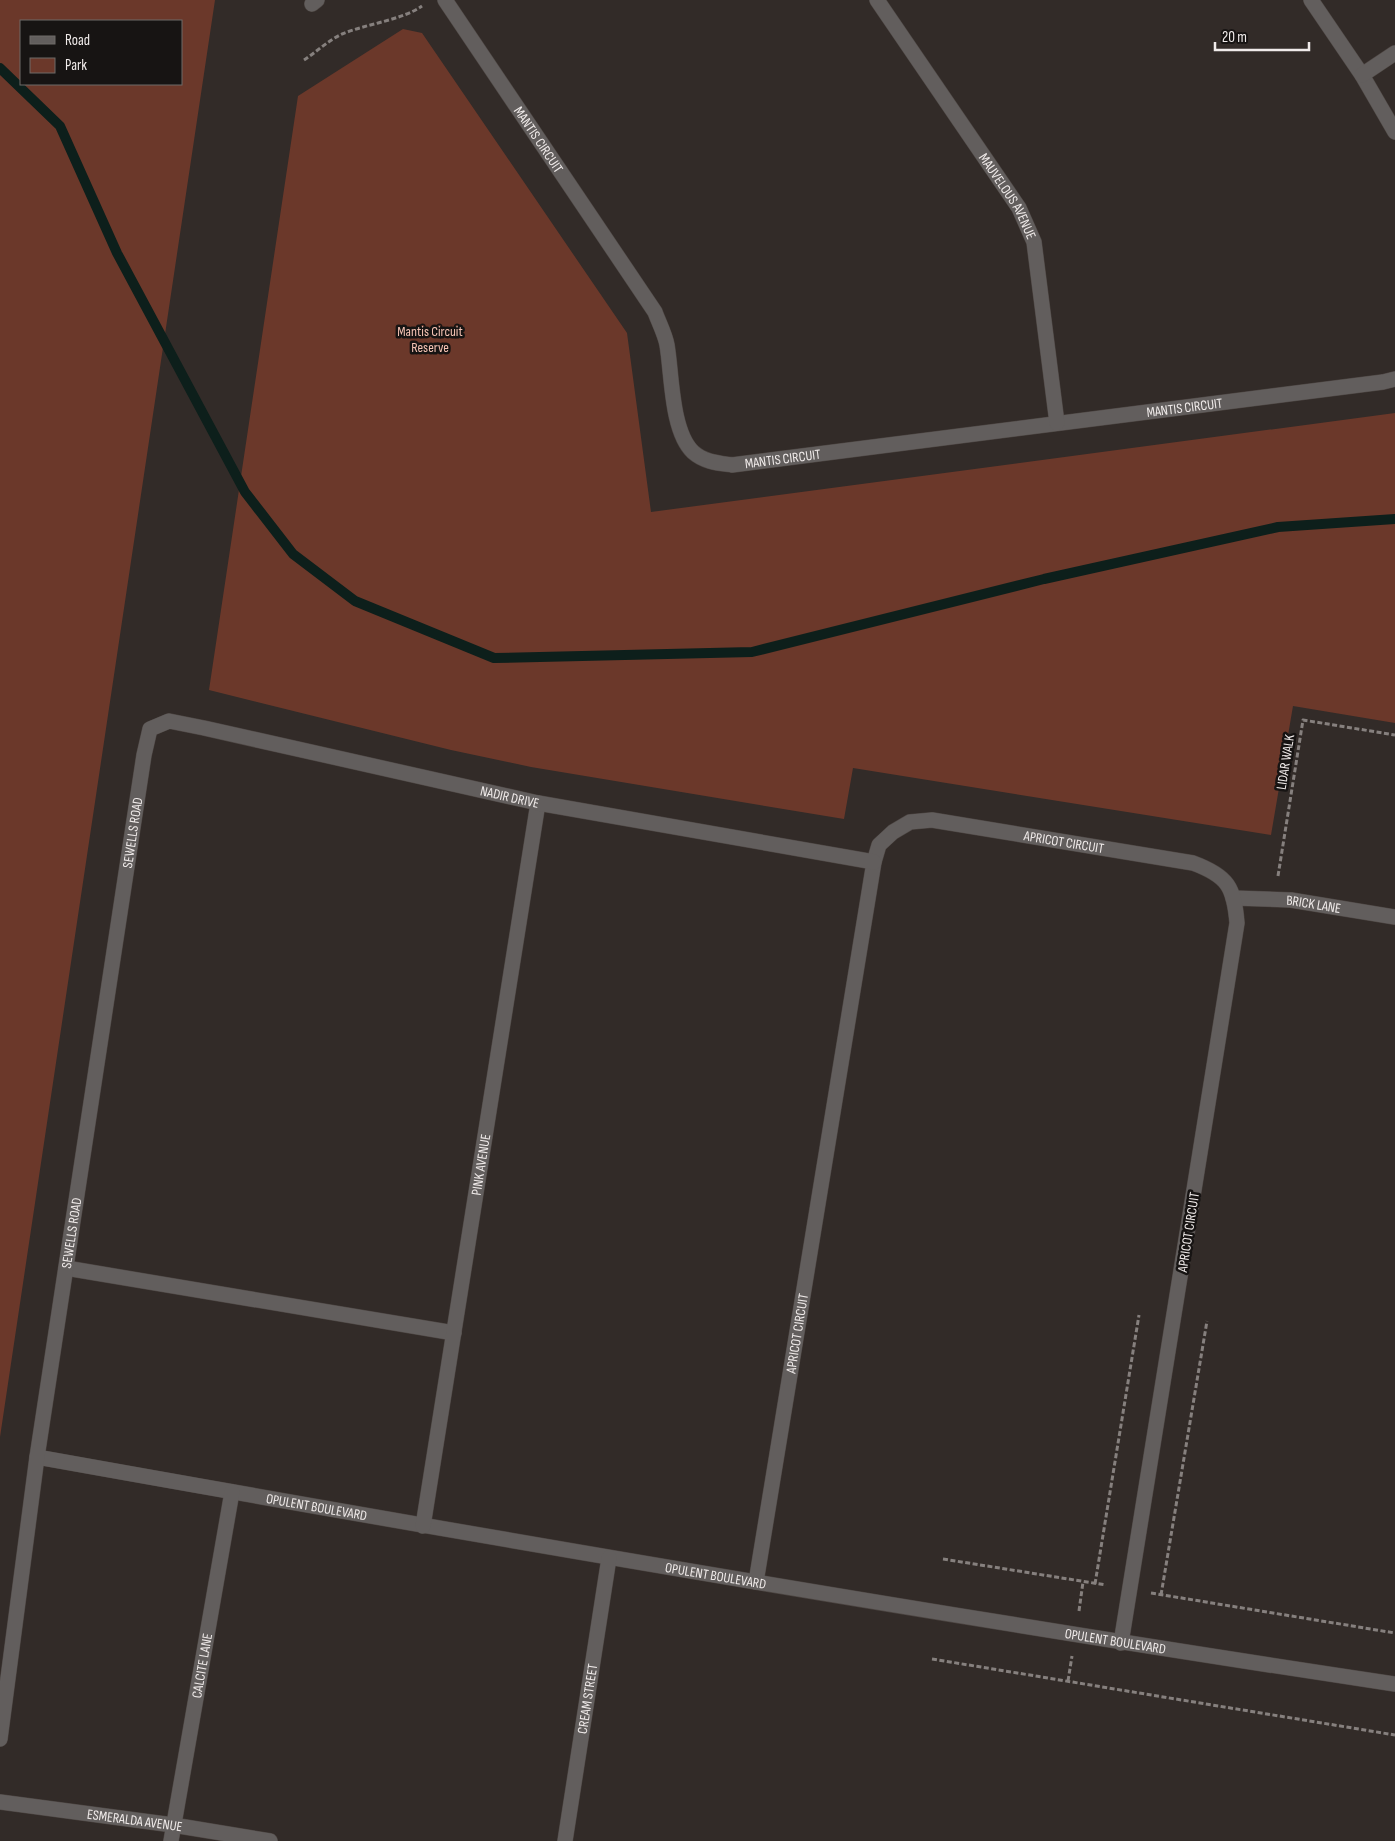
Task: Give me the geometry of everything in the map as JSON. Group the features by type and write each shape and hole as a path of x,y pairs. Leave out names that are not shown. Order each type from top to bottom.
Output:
{"street":[{"name":"MANTIS CIRCUIT","path":"445,0 655,312 666,342 676,418 681,436 693,452 710,462 732,464 1395,379"},
{"name":"MAUVELOUS AVENUE","path":"877,0 1019,208 1034,242 1057,423"},
{"path":"1311,0 1362,75 1395,132"},
{"path":"1362,75 1395,53"},
{"name":"NADIR DRIVE","path":"150,729 169,721 538,803 874,862"},
{"name":"SEWELLS ROAD","path":"0,1739 37,1457 144,756 150,729"},
{"name":"PINK AVENUE","path":"423,1526 538,803"},
{"name":"APRICOT CIRCUIT","path":"756,1582 878,845 893,832 910,822 932,820 1194,863 1212,870 1228,884 1233,898 1237,923 1121,1643"},
{"name":"BRICK LANE","path":"1233,898 1291,900 1395,917"},
{"path":"66,1268 454,1332"},
{"name":"OPULENT BOULEVARD","path":"37,1457 609,1558 1121,1643 1395,1684"},
{"name":"CALCITE LANE","path":"171,1841 232,1492"},
{"name":"CREAM STREET","path":"565,1841 609,1558"},
{"name":"ESMERALDA AVENUE","path":"0,1802 173,1825 270,1841"}],"path":[{"path":"304,60 341,35 369,24 415,11"},
{"name":"LIDAR WALK","path":"1274,899 1303,720 1395,735"},
{"path":"1095,1584 1139,1315"},
{"path":"1161,1595 1207,1321"},
{"path":"943,1559 1395,1633"},
{"path":"932,1658 1395,1735"}],"green space":[{"path":"0,0 215,0 0,1437"},
{"name":"Mantis Circuit Reserve","path":"403,29 422,33 627,333 651,512 1395,413 1395,723 1293,706 1271,835 853,768 844,819 531,767 451,750 209,690 298,96"}],"waterway":[{"path":"0,68 60,126 117,253 245,492 293,554 355,601 494,658 752,652 1044,579 1278,527 1395,519"}]}
